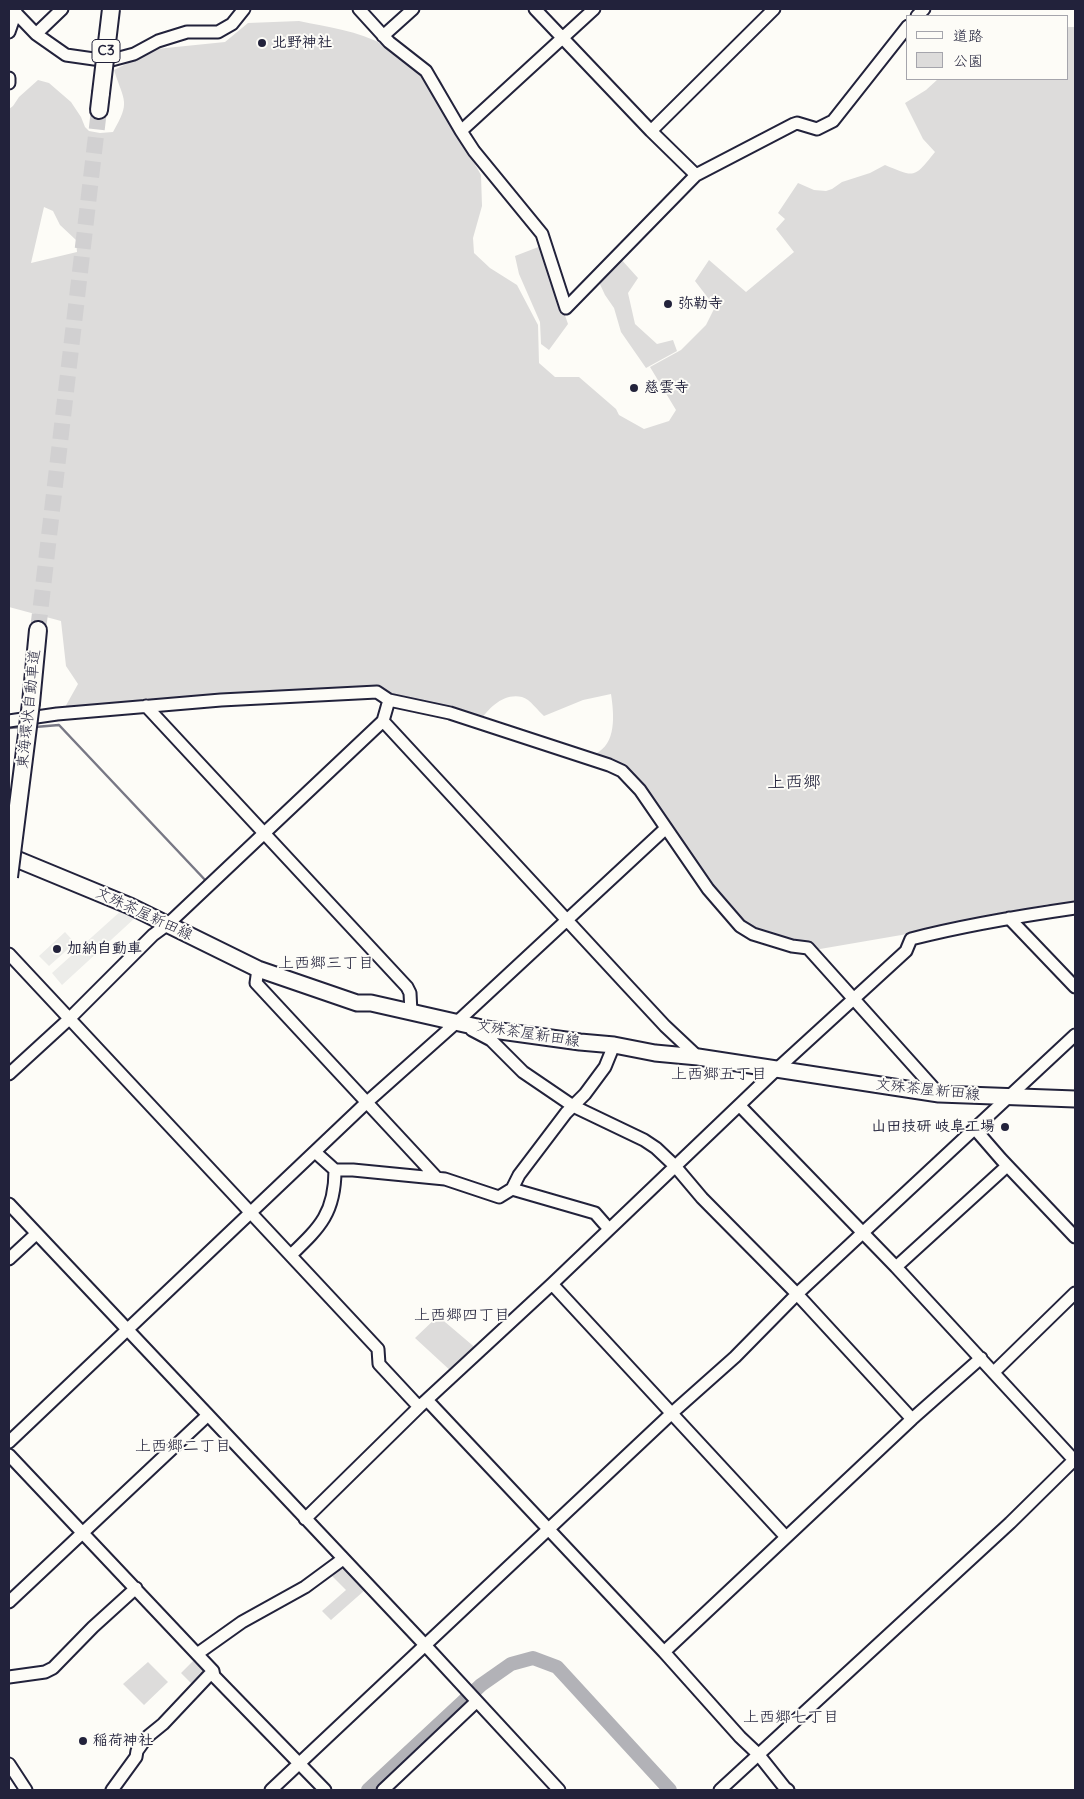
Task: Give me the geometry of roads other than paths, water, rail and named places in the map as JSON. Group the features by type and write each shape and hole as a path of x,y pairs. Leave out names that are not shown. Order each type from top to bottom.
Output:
{"highway":[{"name":"C3","path":"99,110 111,9"},
{"name":"東海環状自動車道","path":"9,877 31,703 38,630"}],"main road":[{"name":"文殊茶屋新田線","path":"9,856 130,906 258,969 356,1003 371,1003 495,1030 777,1068 939,1094 1074,1100"}],"street":[{"path":"36,34 62,9"},
{"path":"14,10 36,34 66,55 108,61 134,54 158,41 188,32 218,32 232,24 244,9"},
{"path":"359,9 389,42 426,71 461,131 542,234 566,308 696,175 794,124 797,123 817,129 832,120 906,28"},
{"path":"383,36 413,9"},
{"path":"535,9 651,131 696,175"},
{"path":"461,131 594,9"},
{"path":"651,131 774,9"},
{"path":"9,32 14,10"},
{"path":"9,78 9,83"},
{"path":"9,721 57,714 221,700 377,692 389,700 450,713 609,765 622,771 640,790 708,889 740,926 753,934 792,946 808,948 939,1094"},
{"path":"9,1074 68,1020 153,936 383,721 389,700"},
{"path":"146,706 408,987 411,1012"},
{"path":"383,721 566,920 666,1026 698,1057"},
{"path":"9,1442 366,1103 457,1022 666,829"},
{"path":"305,1519 423,1404 740,1106 777,1068 906,951 911,939 1009,918 1075,908"},
{"path":"1009,918 1075,987"},
{"path":"9,954 68,1020 378,1349 379,1364 423,1404 549,1529 664,1652 740,1737 758,1754 788,1790"},
{"path":"258,969 256,983 438,1178"},
{"path":"457,1022 491,1040 524,1072 574,1106 644,1140 676,1166 702,1198 797,1294 912,1419"},
{"path":"271,1790 672,1413 735,1357 797,1294 1075,1036"},
{"path":"315,1152 334,1170 445,1179 499,1197 512,1189 519,1175 585,1094 605,1066 614,1045"},
{"path":"720,1790 1010,1523 1075,1459 896,1267 740,1106"},
{"path":"975,1129 1007,1166 1075,1237"},
{"path":"896,1267 1007,1166"},
{"path":"291,1255 313,1233 329,1211 335,1185 334,1170"},
{"path":"512,1189 595,1212 609,1228"},
{"path":"9,1204 426,1646 555,1789"},
{"path":"9,1259 36,1234"},
{"path":"552,1284 786,1537"},
{"path":"994,1372 1075,1293"},
{"path":"664,1652 912,1419 981,1358"},
{"path":"9,1602 208,1415"},
{"path":"9,1455 213,1671 214,1676 324,1790"},
{"path":"197,1654 248,1618 304,1587 343,1559"},
{"path":"9,1678 45,1672 53,1668 93,1627 136,1588"},
{"path":"112,1790 136,1757 137,1751 147,1737 163,1724 213,1671"},
{"path":"383,1790 472,1698"},
{"path":"9,1764 26,1790"}],"waterway":[{"path":"35,727 59,725 207,882"},
{"path":"9,728 22,727"},
{"path":"368,1790 481,1685 511,1664 533,1658 557,1667 670,1790"}],"tunnel":[{"path":"38,630 99,110"}],"place":[{"name":"北野神社","path":"262,43"},
{"name":"弥勒寺","path":"668,304"},
{"name":"慈雲寺","path":"634,388"},
{"name":"加納自動車","path":"57,949"},
{"name":"山田技研 岐阜工場","path":"1005,1127"},
{"name":"稲荷神社","path":"83,1741"}],"district":[{"name":"上西郷","path":"794,783"},
{"name":"上西郷三丁目","path":"326,963"},
{"name":"上西郷五丁目","path":"719,1074"},
{"name":"上西郷四丁目","path":"462,1315"},
{"name":"上西郷二丁目","path":"183,1446"},
{"name":"上西郷七丁目","path":"791,1717"}]}
